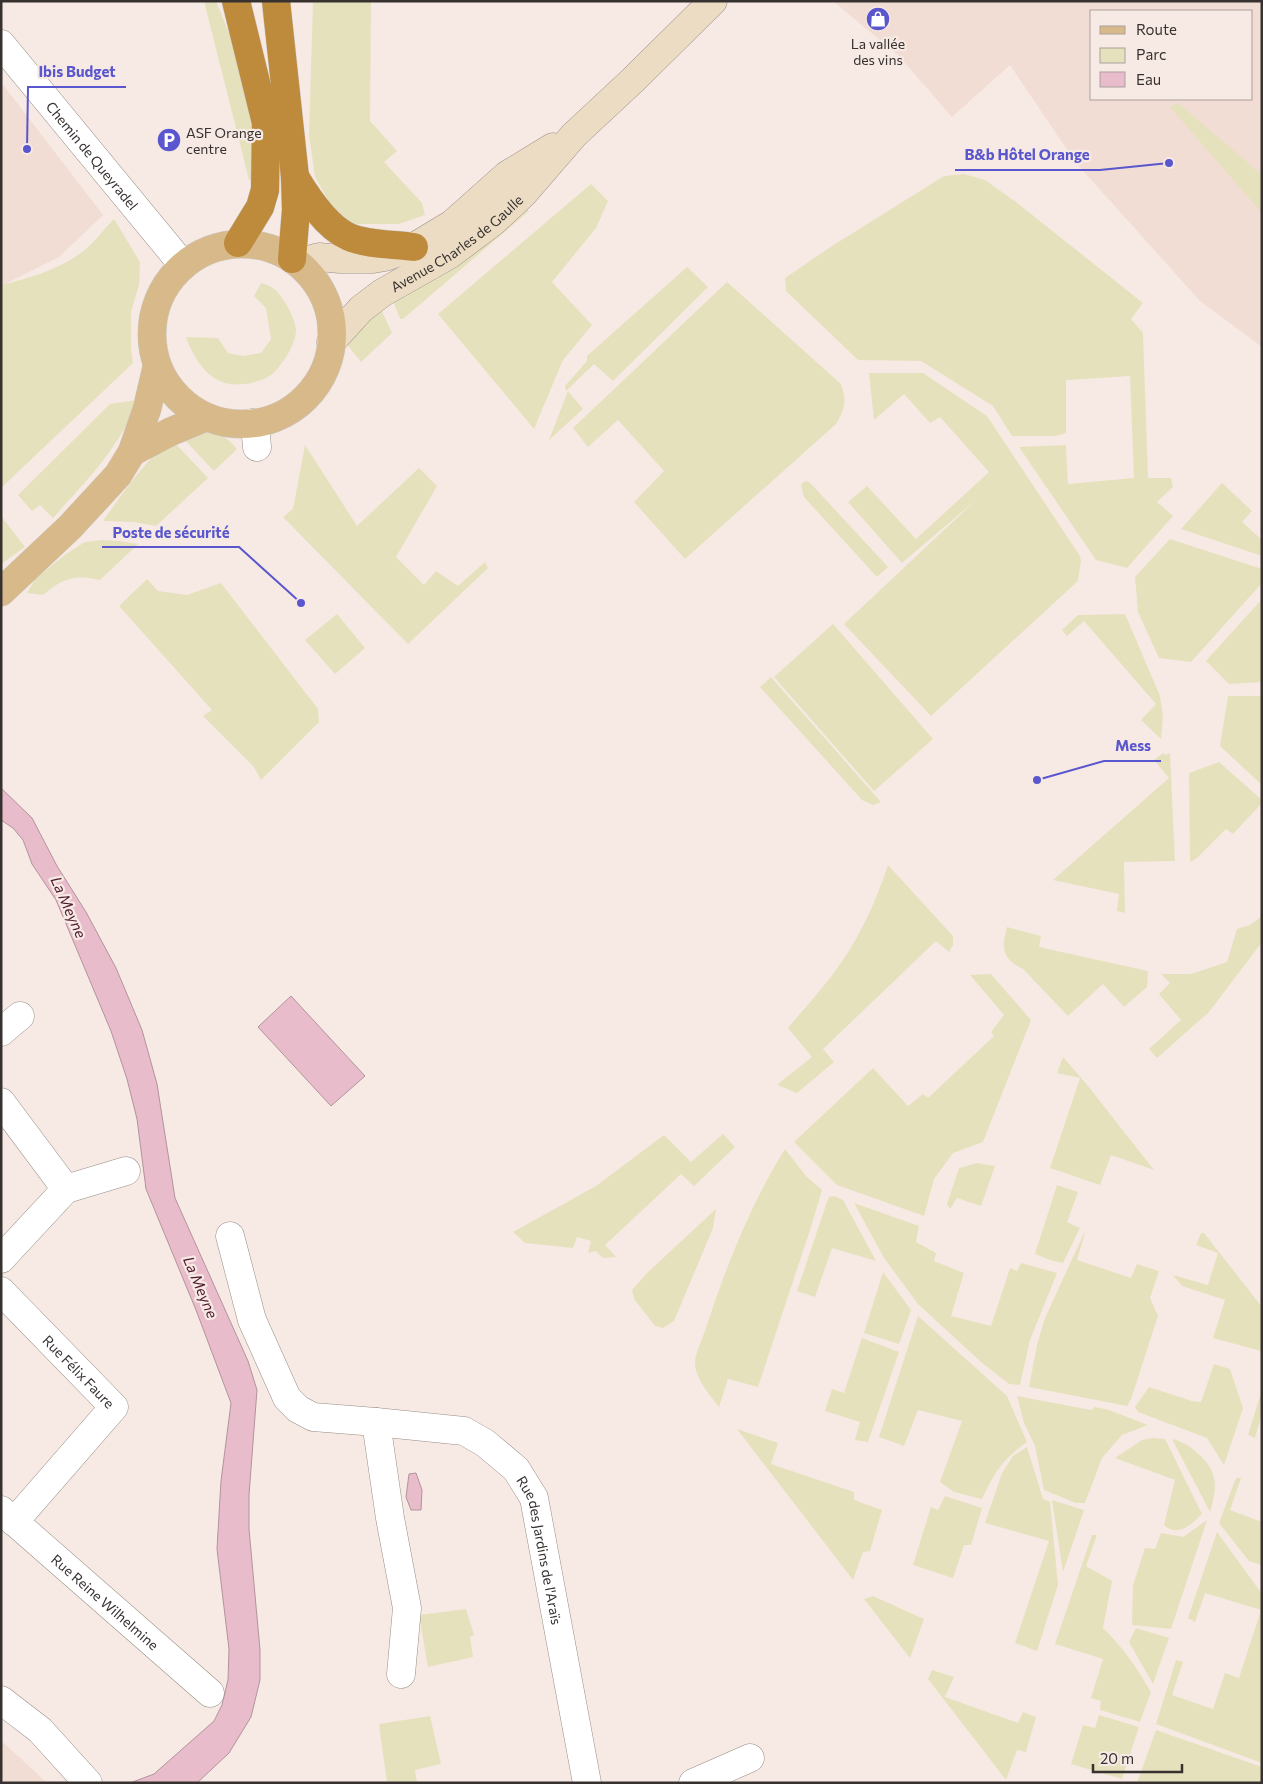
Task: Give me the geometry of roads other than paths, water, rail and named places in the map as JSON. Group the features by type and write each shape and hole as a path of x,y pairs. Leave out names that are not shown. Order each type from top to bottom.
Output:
{"highway":[{"path":"236,1 266,123 265,190 260,207 238,243"},
{"path":"240,1 247,47"},
{"path":"246,1 247,47"},
{"path":"276,1 295,177 295,261"},
{"path":"295,177 308,200 325,219 348,236 371,242 414,247"}],"main road":[{"name":"Avenue Charles de Gaulle","path":"331,342 361,309 382,293 449,255 493,222 523,194 574,135 713,1"},
{"name":"Avenue Charles de Gaulle","path":"295,261 320,257 340,259 379,258 414,247 452,224 507,176 574,135"},
{"path":"238,243 257,245 275,250 295,261 314,279 325,298 331,319 331,342 327,363 319,380 306,397 290,410 272,418 254,435 229,423 206,417 185,405 169,387 157,366 151,339 154,311 165,286 183,264 209,249 238,243"},
{"path":"1,592 70,527 118,475 132,452 147,409 157,366"},
{"path":"132,452 170,432 206,417"}],"street":[{"name":"Chemin de Queyradel","path":"1,44 183,264"},
{"path":"1,1102 66,1189"},
{"path":"1,1259 66,1189 126,1171"},
{"name":"Rue des Jardins de l'Araïs","path":"230,1236 252,1320 287,1398 298,1409 313,1417 464,1431 485,1443 516,1469 534,1498 588,1783"},
{"name":"Rue Félix Faure","path":"1,1291 114,1408 8,1516"},
{"path":"376,1422 406,1608 401,1674"},
{"name":"Rue Reine Wilhelmine","path":"8,1516 210,1693"},
{"path":"1,1700 40,1730 88,1783"},
{"path":"693,1783 750,1758"}],"water":[{"name":"La Meyne","path":"1,788 32,818 57,866 86,912 116,968 142,1030 157,1084 175,1198 248,1361 257,1390 249,1495 249,1529 260,1650 260,1680 251,1717 229,1753 197,1783 130,1783 154,1774 214,1721 222,1705 228,1680 229,1649 217,1549 221,1481 231,1403 196,1310 146,1189 137,1119 127,1079 111,1031 56,900 32,864 23,840 13,828 1,820"},
{"path":"291,996 365,1076 331,1106 258,1027"},
{"path":"416,1473 422,1490 421,1510 411,1510 406,1497 409,1474"}],"place":[{"name":"La vallée des vins","path":"878,19"},
{"name":"ASF Orange centre","path":"169,140"},
{"name":"Ibis Budget","path":"27,149"},
{"name":"B&b Hôtel Orange","path":"1169,163"},
{"name":"Poste de sécurité","path":"301,603"},
{"name":"Mess","path":"1037,780"}]}
